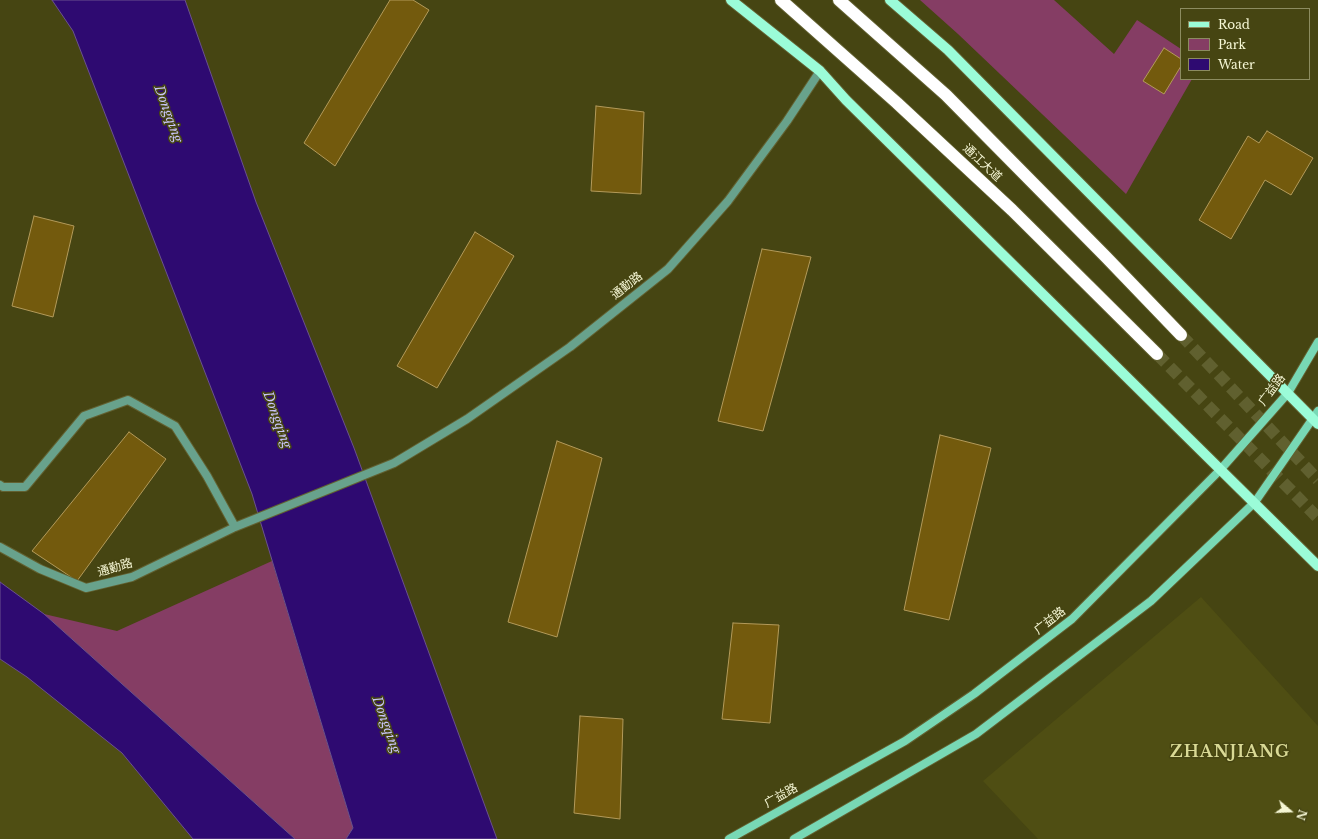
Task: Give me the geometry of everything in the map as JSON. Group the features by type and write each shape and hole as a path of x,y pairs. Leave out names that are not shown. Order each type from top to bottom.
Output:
{"highway":[{"name":"通江大道","path":"781,0 897,102 1000,199 1157,354"},
{"name":"通江大道","path":"839,0 946,95 1106,256 1181,334"}],"main road":[{"path":"731,0 820,71 846,100 1255,502 1318,566"},
{"path":"794,839 976,734 1150,601 1255,502 1316,418 1288,393 948,50 890,0"},
{"name":"广益路","path":"729,839 904,741 974,694 1072,619 1221,469 1288,393 1318,342"}],"street":[{"name":"通勤路","path":"0,547 40,569 86,588 132,577 235,527 394,463 467,419 570,347 668,268 728,201 787,121 820,71"},
{"path":"0,485 3,487 25,487 84,416 128,400 175,426 207,476 235,527"}],"shaded area":[{"path":"1201,597 1318,726 1318,839 1038,839 983,781"},
{"path":"0,659 27,677 122,753 193,839 0,839"}],"green space":[{"path":"920,0 1054,0 1114,54 1137,20 1180,48 1180,80 1191,80 1126,194 958,34"},
{"path":"272,561 353,828 346,839 295,839 44,614 117,631"}],"water":[{"name":"Dongqing","path":"52,0 185,0 256,202 354,448 497,839 346,839 353,828 252,494 73,31"},
{"path":"0,582 44,614 295,839 193,839 122,753 27,677 0,659"}],"building":[{"path":"390,0 413,0 429,10 335,166 304,143"},
{"path":"1164,48 1180,58 1180,68 1164,94 1143,81"},
{"path":"596,106 644,112 641,194 591,191"},
{"path":"1267,131 1313,158 1291,195 1265,180 1231,239 1199,220 1248,136 1259,143"},
{"path":"34,216 74,226 53,317 12,306"},
{"path":"475,232 514,256 437,388 397,366"},
{"path":"762,249 811,257 763,431 718,421"},
{"path":"129,432 166,459 77,581 32,551"},
{"path":"940,435 991,448 949,620 904,610"},
{"path":"557,441 602,458 557,637 508,622"},
{"path":"733,623 779,625 770,723 722,719"},
{"path":"580,716 623,719 620,819 574,813"}],"tunnel":[{"path":"1181,335 1318,480"},
{"path":"1157,354 1318,518"}],"district":[{"name":"ZHANJIANG","path":"1230,752"}]}
